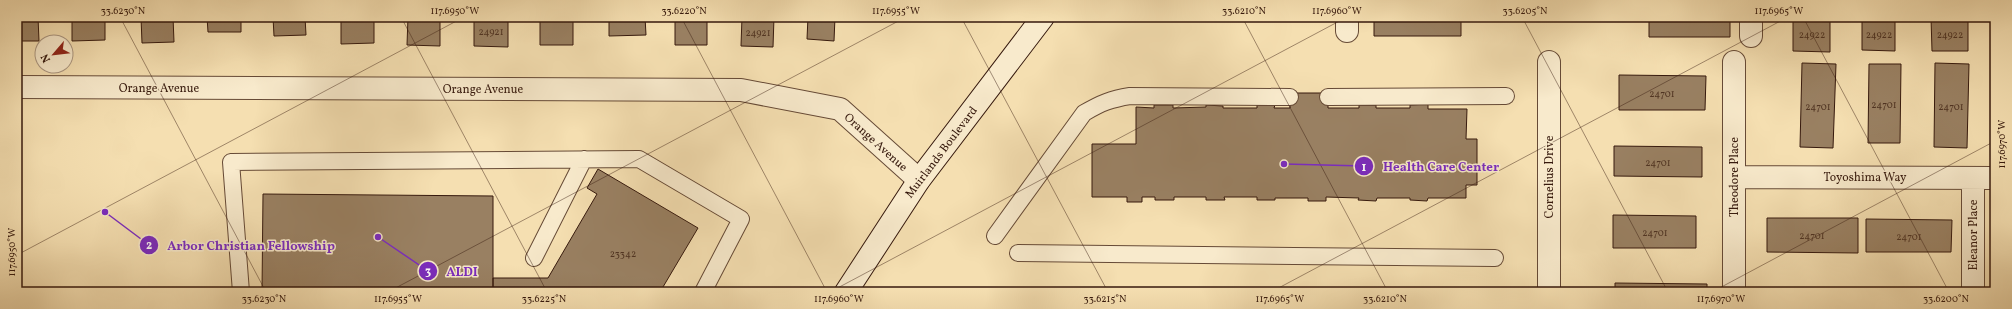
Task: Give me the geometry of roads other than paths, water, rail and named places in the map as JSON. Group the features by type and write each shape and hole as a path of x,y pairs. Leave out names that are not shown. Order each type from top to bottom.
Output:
{"street":[{"name":"Muirlands Boulevard","path":"846,292 919,180 1043,17"},
{"name":"Cornelius Drive","path":"1549,62 1549,292"},
{"name":"Theodore Place","path":"1734,62 1734,292"},
{"name":"Orange Avenue","path":"17,87 741,90 840,109 919,180"},
{"name":"Toyoshima Way","path":"1735,177 1995,178"},
{"name":"Eleanor Place","path":"1973,178 1973,292"}],"lane":[{"path":"995,236 1084,113 1098,104 1110,99 1130,96 1290,97"},
{"path":"1328,97 1506,96"},
{"path":"534,258 584,159"},
{"path":"242,292 231,162 584,159 639,159 741,220 703,292"},
{"path":"1018,253 1496,258"}],"place":[{"name":"Health Care Center","path":"1284,164"},
{"name":"Arbor Christian Fellowship","path":"105,212"},
{"name":"ALDI","path":"378,237"}]}
